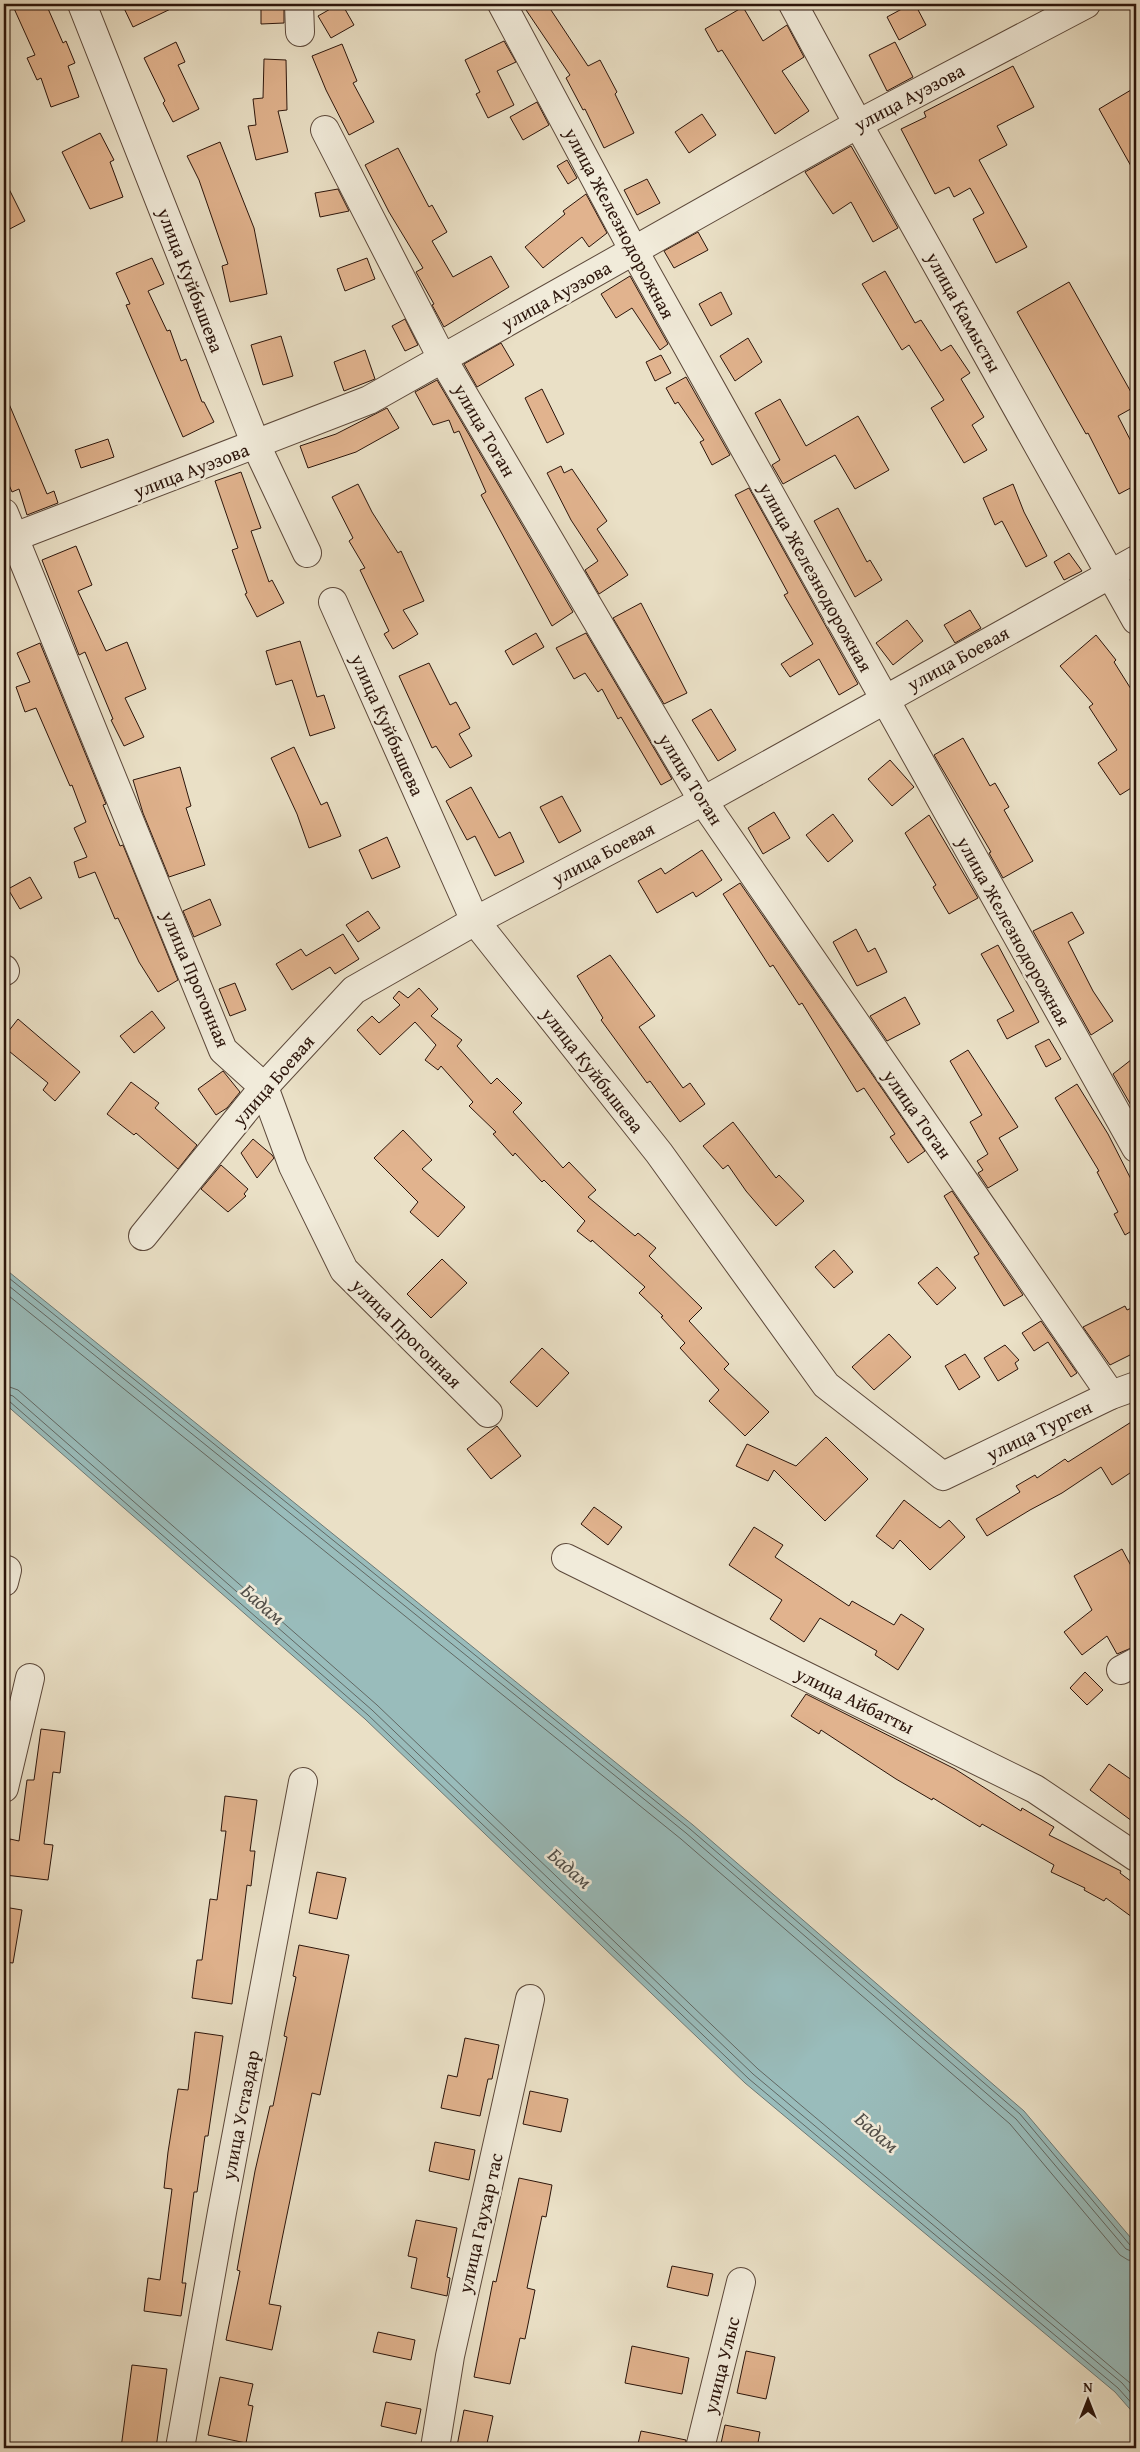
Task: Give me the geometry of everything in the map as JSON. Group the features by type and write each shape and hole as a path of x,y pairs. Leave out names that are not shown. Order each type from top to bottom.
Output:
{"street":[{"name":"улица Куйбышева","path":"82,4 256,446 307,553"},
{"path":"299,4 300,32"},
{"name":"улица Железнодорожная","path":"502,4 634,251 1136,1148"},
{"name":"улица Камысты","path":"793,4 858,124 1136,620"},
{"name":"улица Ауэзова","path":"7,530 256,446 369,400 858,124 1086,4"},
{"name":"улица Тоган","path":"325,130 442,358 703,801 1124,1390"},
{"name":"улица Прогонная","path":"7,530 223,1050 264,1087 293,1166 344,1270 488,1413"},
{"name":"улица Боевая","path":"143,1236 264,1087 354,990 474,921 703,801 1136,560"},
{"name":"улица Куйбышева","path":"333,602 474,921 659,1153 826,1385 943,1476"},
{"name":"улица Турген","path":"943,1476 1124,1390"},
{"name":"улица Айбатты","path":"566,1558 1036,1789 1136,1857"},
{"path":"4,1788 30,1678"},
{"name":"улица Устаздар","path":"180,2448 222,2212 303,1782"},
{"name":"улица Гаухар тас","path":"435,2448 450,2356 530,1999"},
{"name":"улица Улыс","path":"700,2448 741,2282"}],"water":[{"name":"Бадам","path":"4,1268 693,1825 1024,2111 1136,2244 1136,2416 1115,2392 745,2083 365,1719 4,1403"}],"building":[{"path":"12,4 46,4 63,43 66,41 75,63 68,66 79,97 51,107 41,78 37,80 27,58 35,55"},
{"path":"122,4 181,4 133,27"},
{"path":"261,4 284,4 284,23 261,24"},
{"path":"342,4 354,25 331,38 318,16"},
{"path":"522,4 547,4 588,66 600,60 617,92 615,94 634,133 604,148 585,109 583,110 566,78 570,75"},
{"path":"911,4 915,4 926,25 899,40 887,17"},
{"path":"743,7 763,41 787,25 804,57 782,71 809,111 775,134 722,50 718,52 705,29"},
{"path":"504,41 516,62 497,71 514,105 488,118 476,94 480,92 465,60"},
{"path":"176,42 185,62 178,65 199,109 173,122 144,58"},
{"path":"895,42 913,77 887,91 869,55"},
{"path":"342,44 357,81 353,83 374,122 349,135 326,90 312,56"},
{"path":"264,59 286,60 287,110 278,111 288,152 256,160 248,126 256,125 253,99 263,98"},
{"path":"1013,66 1034,107 997,126 1007,145 979,160 1027,247 996,263 973,219 984,213 970,188 954,197 949,187 935,194 901,129 926,117 924,112"},
{"path":"1136,87 1136,175 1099,109"},
{"path":"537,102 549,125 523,140 510,117"},
{"path":"702,114 716,135 689,153 675,132"},
{"path":"100,133 114,160 110,162 123,197 90,209 62,152"},
{"path":"220,142 254,228 267,294 230,302 222,266 228,264 199,180 187,156"},
{"path":"851,146 898,228 873,242 851,202 833,214 805,172"},
{"path":"398,148 429,207 432,205 447,232 432,241 453,277 491,256 509,287 444,327 432,305 434,304 416,272 423,268 389,212 365,165"},
{"path":"567,160 577,178 568,184 557,166"},
{"path":"4,179 25,221 4,232"},
{"path":"647,179 660,203 637,215 624,190"},
{"path":"338,189 349,211 320,217 315,193"},
{"path":"586,194 607,233 589,247 582,237 543,268 525,247 565,214 563,211"},
{"path":"698,232 708,250 674,268 664,251"},
{"path":"152,258 164,284 148,291 167,331 170,330 181,361 186,359 202,402 204,402 214,422 183,437 126,305 130,304 116,273"},
{"path":"367,258 375,279 345,291 337,269"},
{"path":"885,271 915,323 921,320 941,351 951,345 970,373 961,379 984,417 972,425 987,450 964,463 931,408 944,400 909,345 902,350 862,284"},
{"path":"630,276 668,344 660,350 632,308 616,318 601,294"},
{"path":"1069,282 1136,401 1136,406 1118,416 1136,451 1136,485 1119,494 1088,433 1086,434 1017,312"},
{"path":"721,292 732,314 711,326 699,304"},
{"path":"405,319 418,345 405,351 392,326"},
{"path":"281,336 293,376 263,385 251,345"},
{"path":"748,338 762,362 735,381 720,356"},
{"path":"501,343 514,365 477,387 464,364"},
{"path":"365,350 375,379 344,391 334,362"},
{"path":"661,355 671,373 655,381 646,362"},
{"path":"686,377 730,455 712,465 700,442 704,440 678,402 675,404 666,388"},
{"path":"437,380 573,612 552,626 481,495 486,492 459,431 454,433 449,420 433,425 415,392"},
{"path":"542,389 564,434 547,443 525,398"},
{"path":"4,392 47,494 54,491 58,503 27,515 19,489 12,492 4,473"},
{"path":"780,399 806,446 858,416 889,470 855,489 835,455 783,484 772,465 780,460 755,413"},
{"path":"387,408 399,428 356,452 308,468 300,446 336,434"},
{"path":"108,439 114,457 81,468 75,450"},
{"path":"561,466 564,473 572,469 607,521 597,529 628,575 599,594 585,570 598,561 571,520 547,473"},
{"path":"241,472 261,528 251,531 269,582 272,580 284,603 257,617 245,594 247,593 232,550 238,548 215,481"},
{"path":"358,484 372,512 398,553 401,551 424,601 403,610 418,634 393,649 384,634 389,631 360,570 365,568 349,541 353,538 332,497"},
{"path":"1013,484 1024,512 1047,556 1026,567 1002,521 995,525 983,498"},
{"path":"749,488 858,684 839,695 819,659 790,677 781,664 813,644 784,595 788,593 735,495"},
{"path":"838,508 867,562 870,560 882,580 855,597 814,521"},
{"path":"76,546 92,585 78,591 106,651 127,642 146,689 125,698 144,737 124,746 111,720 113,719 85,652 79,655 42,560"},
{"path":"1069,553 1082,571 1064,580 1054,562"},
{"path":"641,603 687,693 664,704 613,618"},
{"path":"970,610 981,628 955,643 944,625"},
{"path":"907,620 923,641 893,665 876,643"},
{"path":"536,633 544,647 513,665 505,651"},
{"path":"586,633 672,779 661,785 621,717 618,719 602,689 598,692 585,673 574,679 556,648"},
{"path":"1096,635 1116,660 1114,662 1136,697 1136,785 1120,795 1098,763 1117,750 1089,707 1093,704 1060,666"},
{"path":"300,641 317,697 324,695 335,728 310,736 292,680 276,685 266,651"},
{"path":"40,643 106,804 103,805 120,846 123,845 178,980 158,992 139,962 118,918 115,919 95,872 79,878 74,862 87,857 74,828 86,822 72,785 70,786 36,708 25,712 16,687 30,682 17,653"},
{"path":"429,663 450,705 456,702 470,728 459,734 472,756 450,768 436,746 432,748 399,676"},
{"path":"711,709 736,750 718,761 692,720"},
{"path":"963,738 990,786 995,783 1009,807 1004,810 1033,861 1003,878 989,853 991,852 934,755"},
{"path":"294,747 321,805 327,802 341,836 309,848 297,814 271,758"},
{"path":"890,760 914,787 892,806 868,779"},
{"path":"180,767 191,806 186,808 205,865 169,877 143,813 133,780"},
{"path":"471,787 499,838 510,832 524,862 495,876 475,836 467,840 446,801"},
{"path":"562,796 581,831 559,843 540,807"},
{"path":"774,812 790,838 763,854 748,828"},
{"path":"833,814 853,841 828,862 806,835"},
{"path":"929,815 978,898 949,914 933,887 936,885 905,833"},
{"path":"387,837 400,867 372,879 359,850"},
{"path":"702,850 722,880 696,897 693,892 657,913 638,881 661,868 665,874"},
{"path":"30,877 42,898 20,909 8,889"},
{"path":"740,883 925,1151 908,1163 890,1137 895,1134 864,1088 857,1092 802,1003 799,1005 773,965 770,967 723,894"},
{"path":"210,899 221,925 194,937 183,911"},
{"path":"368,911 380,928 358,942 346,925"},
{"path":"1072,912 1084,933 1068,942 1093,991 1113,1021 1091,1035 1033,931"},
{"path":"856,929 868,952 875,948 887,972 857,986 833,942"},
{"path":"343,934 359,959 335,974 330,967 292,990 276,964 301,949 306,956"},
{"path":"998,945 1039,1022 1007,1039 997,1020 1014,1011 981,954"},
{"path":"610,955 655,1016 639,1027 683,1088 690,1083 705,1104 680,1122 650,1081 647,1083 601,1020 603,1018 577,976"},
{"path":"235,983 246,1010 230,1016 219,989"},
{"path":"419,988 438,1009 431,1016 462,1040 457,1046 491,1084 497,1078 522,1103 513,1112 563,1168 569,1162 596,1190 588,1197 635,1236 638,1233 656,1248 649,1256 702,1308 689,1321 729,1364 724,1369 769,1412 745,1436 709,1401 719,1390 680,1348 685,1343 661,1317 663,1316 639,1293 645,1287 592,1240 591,1242 577,1231 585,1221 544,1180 542,1182 515,1153 513,1156 493,1134 496,1132 469,1106 473,1102 441,1066 438,1070 425,1060 436,1045 415,1022 380,1055 357,1030 372,1016 379,1023 400,1005 393,998 399,991 408,998"},
{"path":"905,997 920,1024 887,1041 870,1016"},
{"path":"152,1011 165,1028 134,1053 120,1036"},
{"path":"18,1019 80,1072 55,1101 43,1090 48,1083 4,1047 4,1037"},
{"path":"1049,1039 1061,1059 1046,1067 1035,1046"},
{"path":"968,1050 1018,1127 999,1138 1018,1170 988,1188 978,1173 983,1170 977,1161 988,1154 970,1122 982,1115 950,1061"},
{"path":"1136,1056 1136,1114 1113,1074"},
{"path":"223,1071 240,1092 227,1108 216,1115 198,1089"},
{"path":"131,1082 159,1103 155,1108 197,1145 178,1169 136,1133 134,1135 107,1114"},
{"path":"1077,1084 1108,1134 1136,1189 1136,1244 1130,1232 1125,1235 1114,1214 1118,1212 1097,1172 1099,1171 1055,1098"},
{"path":"733,1122 776,1178 779,1175 804,1201 776,1226 746,1191 728,1165 723,1169 703,1146"},
{"path":"403,1130 432,1160 422,1169 465,1207 438,1237 410,1212 418,1202 374,1158"},
{"path":"253,1139 274,1158 257,1178 241,1153"},
{"path":"221,1165 248,1189 244,1194 246,1196 228,1212 201,1189"},
{"path":"952,1191 1023,1295 1004,1306 974,1257 979,1254 944,1196"},
{"path":"834,1250 853,1272 834,1288 815,1267"},
{"path":"442,1259 467,1283 431,1318 407,1294"},
{"path":"937,1267 956,1288 937,1305 918,1283"},
{"path":"1125,1306 1127,1310 1136,1306 1136,1352 1110,1365 1083,1327"},
{"path":"1041,1321 1077,1373 1071,1377 1048,1342 1034,1351 1022,1333"},
{"path":"889,1334 911,1357 874,1390 852,1367"},
{"path":"1005,1345 1019,1360 1015,1363 1018,1369 998,1381 984,1358"},
{"path":"542,1348 569,1373 537,1407 510,1382"},
{"path":"965,1354 980,1377 959,1390 945,1366"},
{"path":"1136,1419 1136,1469 1112,1485 1101,1467 1062,1493 987,1536 976,1519 1020,1492 1016,1486 1035,1475 1037,1478 1065,1459 1068,1462"},
{"path":"497,1426 521,1456 491,1479 467,1449"},
{"path":"826,1437 868,1479 825,1521 774,1470 768,1481 736,1466 747,1444 796,1466"},
{"path":"904,1500 940,1528 949,1520 965,1537 930,1570 900,1540 893,1549 876,1536"},
{"path":"594,1507 622,1527 608,1545 581,1524"},
{"path":"754,1527 783,1545 775,1557 849,1606 852,1601 894,1625 901,1614 924,1629 898,1670 875,1655 877,1651 820,1618 804,1642 770,1619 782,1600 729,1565"},
{"path":"1122,1549 1136,1575 1136,1646 1117,1654 1107,1636 1082,1655 1064,1632 1092,1610 1074,1576"},
{"path":"1085,1672 1103,1690 1087,1705 1070,1688"},
{"path":"806,1694 955,1769 1021,1811 1022,1808 1054,1827 1049,1835 1121,1871 1120,1873 1136,1885 1136,1920 1106,1898 1104,1901 1084,1890 1085,1888 1051,1872 1054,1865 982,1824 980,1827 933,1798 932,1800 821,1730 819,1734 791,1716"},
{"path":"41,1729 65,1732 60,1773 53,1772 44,1844 53,1845 48,1880 5,1875 10,1839 19,1841 27,1780 34,1780"},
{"path":"1109,1764 1136,1783 1136,1824 1090,1790"},
{"path":"225,1796 257,1800 250,1851 255,1851 251,1886 247,1885 232,2004 192,1998 197,1960 202,1960 210,1899 217,1900 226,1831 221,1831"},
{"path":"317,1872 346,1878 337,1919 309,1913"},
{"path":"4,1907 22,1910 13,1963 4,1962"},
{"path":"299,1945 349,1955 320,2095 312,2093 269,2304 281,2306 272,2350 226,2340 240,2271 237,2270 255,2171 270,2106 273,2106 287,2037 284,2036 296,1977 293,1976"},
{"path":"195,2032 223,2036 208,2136 205,2136 197,2192 194,2192 182,2283 186,2283 181,2316 144,2311 148,2278 160,2280 172,2189 164,2188 168,2152 178,2089 188,2090"},
{"path":"465,2038 499,2045 492,2079 488,2079 480,2116 441,2108 448,2075 457,2077"},
{"path":"530,2091 568,2099 561,2132 523,2124"},
{"path":"435,2142 475,2150 469,2180 429,2171"},
{"path":"519,2178 552,2185 546,2217 542,2216 527,2288 535,2290 525,2339 520,2338 510,2384 474,2377 493,2281 496,2282"},
{"path":"416,2220 457,2228 447,2277 450,2278 447,2296 411,2288 417,2258 408,2256"},
{"path":"672,2266 713,2274 708,2296 667,2287"},
{"path":"378,2332 415,2340 411,2360 373,2352"},
{"path":"632,2346 689,2358 682,2394 625,2383"},
{"path":"746,2351 775,2357 766,2399 737,2393"},
{"path":"132,2365 167,2369 156,2448 121,2448"},
{"path":"220,2377 253,2384 248,2405 253,2406 246,2443 208,2435"},
{"path":"386,2402 421,2409 416,2434 381,2426"},
{"path":"464,2410 493,2416 486,2448 457,2446"},
{"path":"725,2425 760,2432 757,2448 720,2448"},
{"path":"641,2431 686,2440 685,2448 637,2448"}]}
